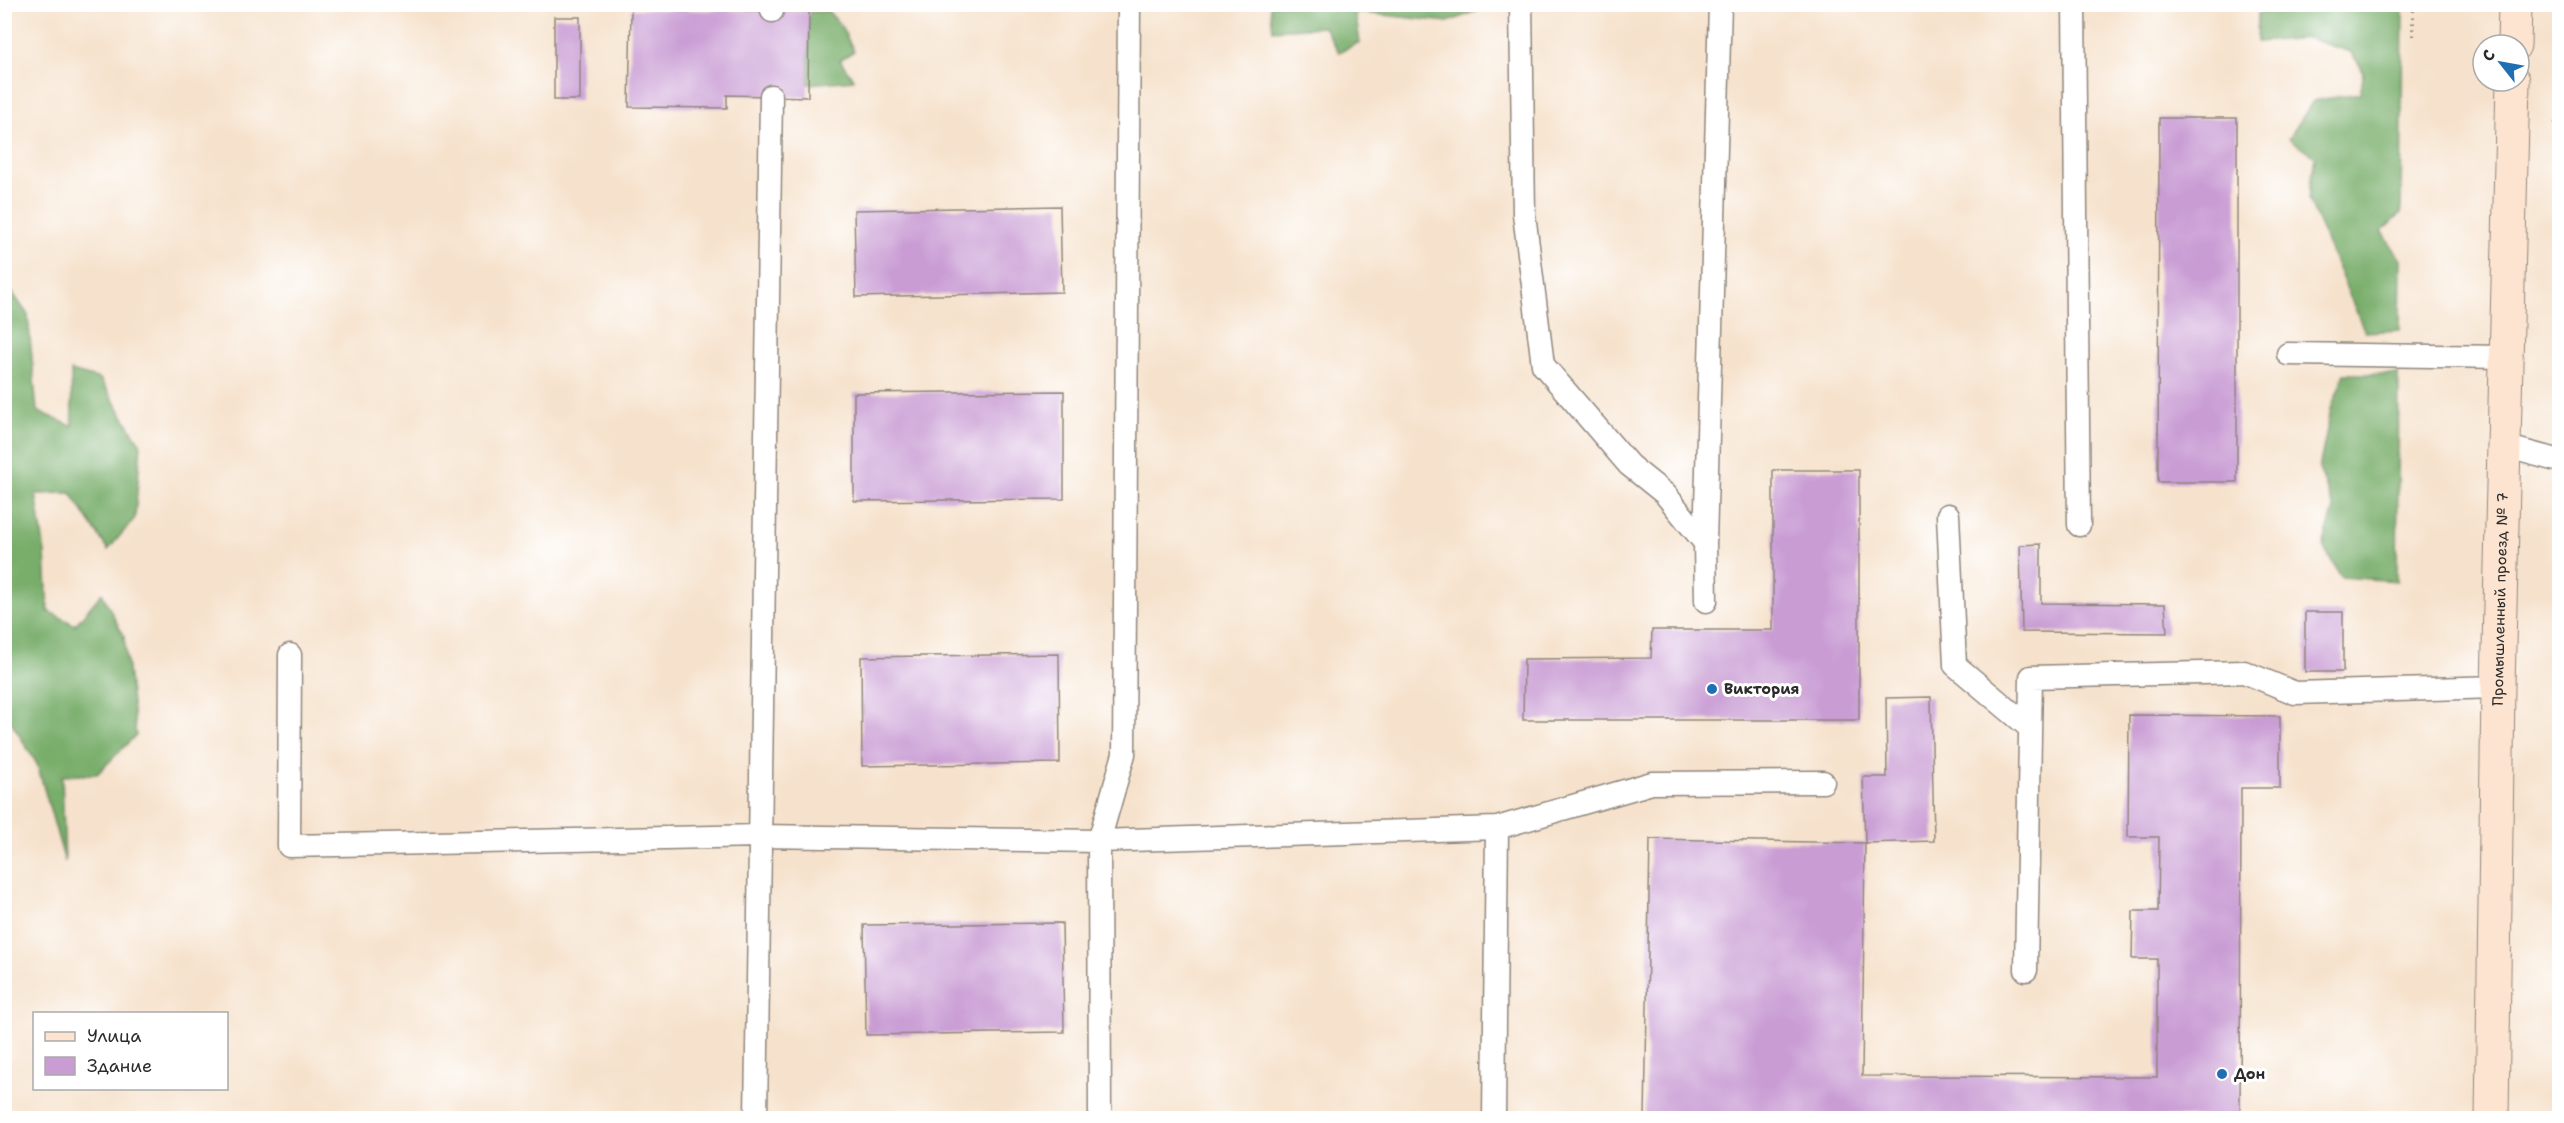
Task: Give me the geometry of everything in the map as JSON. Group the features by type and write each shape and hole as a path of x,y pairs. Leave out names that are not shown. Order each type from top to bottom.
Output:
{"street":[{"path":"2514,33 2515,4"},
{"name":"Промышленный проезд № 7","path":"2492,1119 2498,687 2513,93"}],"lane":[{"path":"1100,1119 1099,841 1124,754 1129,4"},
{"path":"1521,4 1524,214 1543,365 1629,465 1665,494 1705,543"},
{"path":"1706,601 1705,543 1720,4"},
{"path":"2074,4 2079,525"},
{"path":"756,1119 771,96"},
{"path":"2288,354 2506,357"},
{"path":"2504,446 2559,461"},
{"path":"1948,515 1955,665 2030,728"},
{"path":"290,655 289,846 760,836 1099,841 1497,828 1652,783 1823,782"},
{"path":"2026,970 2031,677 2244,672 2295,693 2498,687"},
{"path":"1494,1119 1497,828"}],"path":[{"path":"2413,4 2413,36"},
{"path":"2555,124 2559,119"}],"green space":[{"path":"1270,5 1486,5 1487,7 1448,22 1355,12 1360,42 1339,52 1324,27 1273,30"},
{"path":"2294,5 2403,5 2401,213 2382,231 2401,260 2400,330 2365,332 2308,198 2315,157 2289,138 2313,101 2360,93 2364,72 2351,52 2307,38 2257,42 2258,13 2289,13"},
{"path":"828,11 841,26 854,51 840,60 854,80 808,84 809,12"},
{"path":"5,282 28,315 37,411 72,426 71,371 100,379 141,445 135,518 108,550 71,493 36,494 45,553 48,611 75,625 102,593 124,637 136,735 97,774 62,776 65,862 37,764 5,712"},
{"path":"2344,374 2399,374 2397,581 2341,577 2323,546 2334,508 2319,469 2331,409"}],"building":[{"path":"631,9 809,12 808,97 727,95 727,108 629,107"},
{"path":"554,17 580,17 580,100 554,100"},
{"path":"2159,118 2237,118 2237,482 2158,482"},
{"path":"1060,206 1062,292 856,297 854,210"},
{"path":"1064,391 1064,499 854,501 854,393"},
{"path":"1773,470 1859,470 1859,720 1523,720 1524,659 1651,658 1652,630 1773,630"},
{"path":"2041,544 2041,603 2165,604 2167,633 2022,632 2020,545"},
{"path":"2305,612 2343,612 2343,672 2305,672"},
{"path":"1059,654 1060,763 862,766 861,657"},
{"path":"1931,697 1934,841 1865,843 1863,777 1887,777 1886,698"},
{"path":"2129,715 2280,716 2280,788 2241,788 2240,1117 1645,1118 1650,839 1865,843 1862,1076 2157,1077 2157,959 2132,959 2133,911 2158,911 2159,837 2128,837"},
{"path":"1062,923 1064,1032 866,1035 864,925"}],"place":[{"name":"Виктория","path":"1712,689"},
{"name":"Дон","path":"2222,1074"}]}
